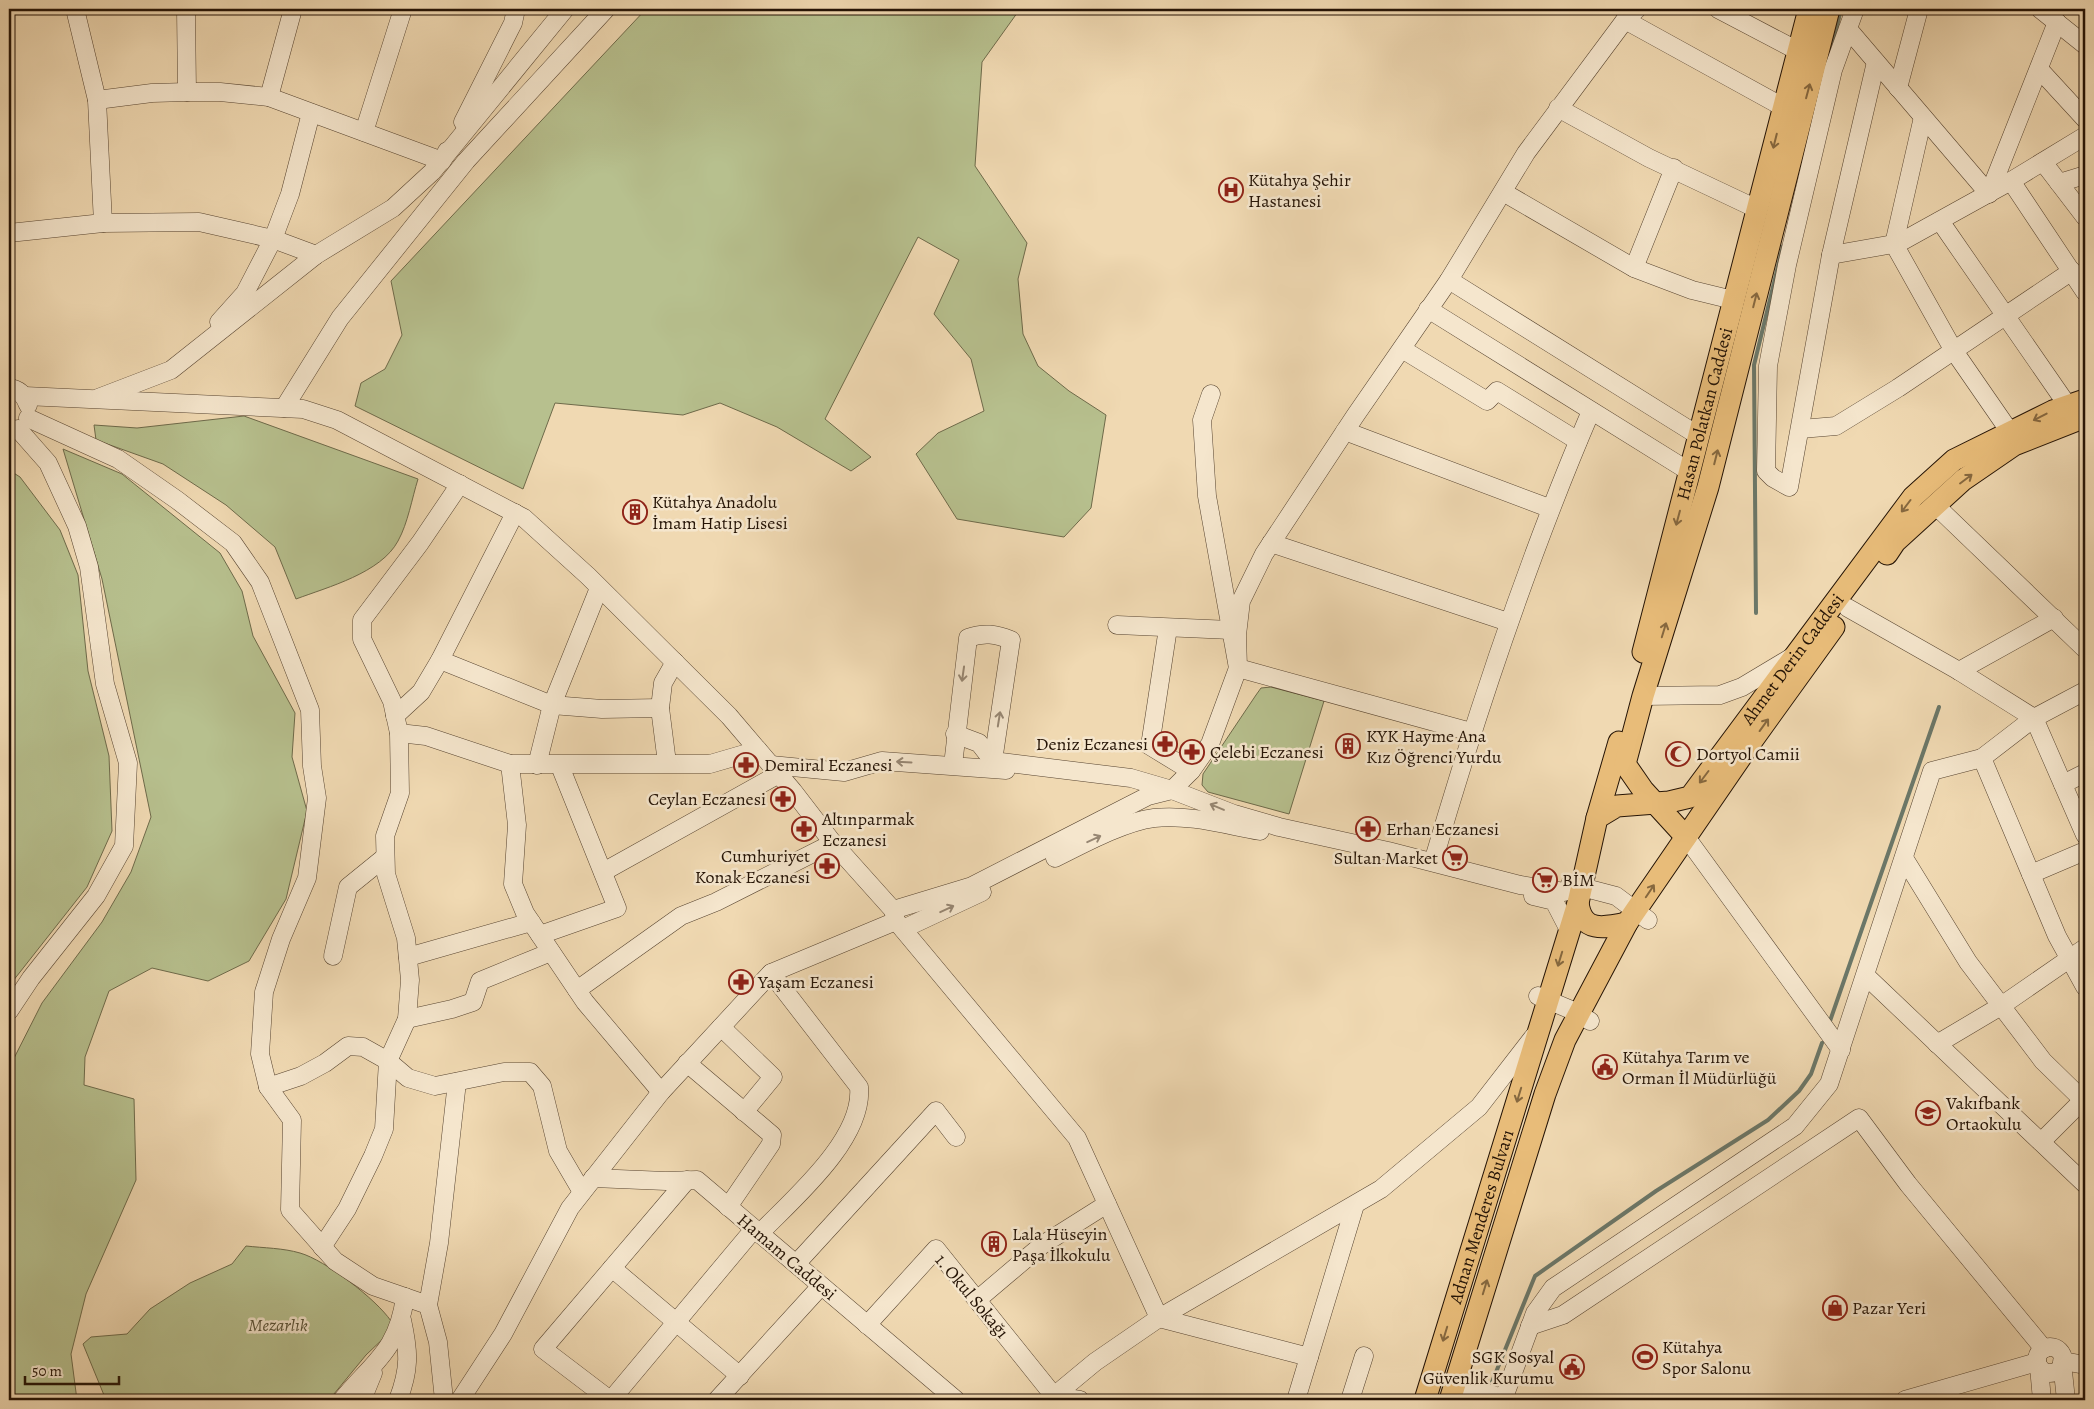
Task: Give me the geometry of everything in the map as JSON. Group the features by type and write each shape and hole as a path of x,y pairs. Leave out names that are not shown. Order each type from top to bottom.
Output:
{"main road":[{"name":"Hasan Polatkan Caddesi","path":"1597,818 1690,472 1809,9"},
{"name":"Hasan Polatkan Caddesi","path":"1654,803 1625,764 1708,486 1829,9"},
{"name":"Ahmet Derin Caddesi","path":"1597,818 1617,806 1670,802 1690,797 1913,497 1954,460 2053,411 2080,408"},
{"name":"Ahmet Derin Caddesi","path":"1565,1040 1584,1018 1637,918 1686,837 1896,542 1963,480 2014,445 2080,408"},
{"path":"1654,803 1686,837"},
{"path":"1538,1031 1543,998 1569,930 1576,887 1597,818"},
{"path":"1576,887 1580,916 1589,925 1603,928 1637,918"},
{"name":"Adnan Menderes Bulvarı","path":"1425,1400 1538,1031"},
{"name":"Adnan Menderes Bulvarı","path":"1453,1391 1545,1094 1565,1040"}],"street":[{"path":"75,9 97,100 103,223"},
{"path":"186,9 188,92"},
{"path":"269,97 293,9"},
{"path":"364,132 403,9"},
{"path":"442,160 513,23 516,9"},
{"path":"93,400 170,370 316,255 393,208 442,160 565,9"},
{"path":"284,408 340,318 466,162 606,9"},
{"path":"1718,9 1798,51"},
{"path":"1855,9 1834,70 1820,126 1788,265 1768,366 1766,470 1773,478 1789,487 1832,256 1876,62"},
{"path":"1898,88 1919,9"},
{"path":"2040,9 2085,45"},
{"path":"897,920 972,886 1148,796 1172,790 1191,771 1210,744 1238,668 1237,635 1241,601 1271,543 1449,280 1558,108 1631,14 1783,108"},
{"path":"1989,194 2057,22"},
{"path":"1848,30 1989,194"},
{"path":"2038,68 2085,118"},
{"path":"97,100 152,93 188,92 220,92 269,97 442,160"},
{"path":"1558,108 1648,158 1674,168 1757,209"},
{"path":"200,347 221,319 245,293 273,239 290,194 311,113"},
{"path":"1923,117 1894,244 1954,351 2010,432"},
{"path":"1832,256 1894,244 1989,194 2085,136"},
{"path":"2043,162 2085,217"},
{"path":"1634,268 1674,168"},
{"path":"2059,183 2085,175"},
{"path":"2011,181 2085,292"},
{"path":"1503,192 1634,268 1692,290 1733,300"},
{"path":"1940,221 2007,315 2080,408"},
{"path":"9,234 103,223 199,222 273,239 316,255"},
{"path":"1801,429 1836,426 1954,351 2072,272"},
{"path":"1449,280 1699,436"},
{"path":"1428,309 1690,472"},
{"path":"1402,349 1487,401 1497,391 1578,441"},
{"path":"1211,394 1202,420 1206,496 1238,668"},
{"path":"17,406 93,400 303,409 337,420 524,518 599,588 729,716 1077,1138 1159,1318"},
{"path":"9,1011 31,978 96,896 124,846 128,763 105,684 89,567 77,526 48,463 17,406"},
{"path":"17,406 118,458 177,500 233,543 260,582 310,710 312,766 317,798 307,878 281,939 264,992 260,1054 268,1087 292,1120 290,1210 335,1261 373,1286 428,1305"},
{"path":"1433,862 1471,732 1508,622 1533,561 1549,508 1591,411"},
{"path":"1345,431 1549,508"},
{"path":"322,1247 347,1209 384,1129 388,1061 407,1019 410,980 406,938 386,874 385,857 385,836 400,793 399,734 392,701 362,639 362,620 420,544 460,484"},
{"path":"1935,506 2084,645"},
{"path":"395,716 421,692 440,660 515,513"},
{"path":"1271,543 1508,622"},
{"path":"537,765 552,705 599,588"},
{"path":"1848,608 1959,671 2034,718 2085,835"},
{"path":"1959,671 2054,618"},
{"path":"1117,625 1231,630"},
{"path":"1168,628 1150,746 1191,771"},
{"path":"953,765 968,638 980,633 1000,635 1011,640 992,764"},
{"path":"1644,696 1720,695 1742,687 1795,656"},
{"path":"440,660 552,705 602,709 660,708"},
{"path":"667,763 660,708 663,683 675,662"},
{"path":"1238,668 1471,732"},
{"path":"1453,1391 1503,1399 1535,1313 1553,1288 1796,1126 1829,1084 1932,770 1982,758 2034,718 2085,692"},
{"path":"399,734 426,736 510,764 560,766 667,763 710,764 758,750"},
{"path":"956,734 979,743 992,764 1108,784 1129,784 1148,796 1154,818"},
{"path":"1982,758 2057,936 2085,987"},
{"path":"603,872 775,770 844,772 882,761 953,765 992,764 1131,778 1195,798 1234,814 1279,826 1529,886 1564,892 1576,887 1616,896 1637,918"},
{"path":"510,764 517,825 512,884 535,929 577,990 661,1092"},
{"path":"408,957 535,929 617,908 560,766"},
{"path":"2063,784 2085,773"},
{"path":"1193,819 1195,798"},
{"path":"460,1400 503,1334 570,1208 661,1092 770,973 1108,832 1154,818 1193,819 1271,833 1554,902 1569,930"},
{"path":"1686,837 1841,1050"},
{"path":"577,990 681,916 716,902 832,843"},
{"path":"2031,874 2085,851"},
{"path":"333,956 348,887 385,857"},
{"path":"1904,858 1968,962 2043,1061 2085,1100 2041,1142"},
{"path":"1937,1044 2001,1006 2085,948"},
{"path":"407,1019 452,1009 473,1002 480,981 551,952"},
{"path":"687,1180 543,1349 611,1400 677,1320 756,1231 829,1162 850,1126 861,1102 859,1087 770,973"},
{"path":"1866,976 2085,1184"},
{"path":"1543,998 1584,1018"},
{"path":"721,1027 774,1077 744,1112"},
{"path":"1050,1399 1095,1362 1159,1318 1381,1189 1479,1107 1538,1031"},
{"path":"268,1087 301,1076 348,1046 363,1047 388,1061 408,1078 435,1086 504,1072 530,1072 542,1086 558,1151 582,1192"},
{"path":"687,1064 772,1134 771,1144 728,1207"},
{"path":"444,1400 438,1342 428,1305 439,1244 457,1082"},
{"path":"796,1264 936,1111 956,1137"},
{"path":"1530,1326 1563,1315 1859,1118 2040,1359 2042,1371 2052,1373 2060,1367 2062,1362"},
{"name":"Hamam Caddesi","path":"593,1178 696,1180 956,1400"},
{"path":"978,1300 1042,1245 1107,1204"},
{"path":"1296,1400 1355,1205"},
{"name":"1. Okul Sokağı","path":"867,1325 936,1249 978,1300 1050,1399"},
{"path":"612,1268 677,1320 740,1376"},
{"path":"718,1400 821,1286"},
{"path":"398,1400 407,1376 408,1351 402,1320 405,1297"},
{"path":"1159,1318 1309,1357"},
{"path":"362,1400 378,1362 402,1320"},
{"path":"1350,1400 1364,1356"},
{"path":"1905,1400 2040,1359"},
{"path":"2040,1359 2042,1400"},
{"path":"342,1400 378,1362"},
{"path":"2062,1362 2085,1365"},
{"path":"2062,1362 2066,1400"},
{"path":"1050,1399 1080,1400"}],"green space":[{"path":"646,9 1020,9 982,62 975,166 1027,243 1018,279 1023,334 1038,366 1069,391 1106,415 1091,508 1064,537 957,519 916,454 938,433 984,411 971,359 934,314 959,260 918,237 825,419 871,457 851,471 777,427 720,403 683,415 555,403 523,489 355,406 361,383 385,369 402,335 391,281"},
{"path":"244,416 418,479 404,526 398,541 390,552 379,562 353,578 296,599 275,547 226,505 163,464 96,440 94,425 137,428"},
{"path":"63,449 122,474 220,553 242,591 253,636 295,713 292,757 307,811 286,899 249,961 208,981 152,968 109,991 85,1057 84,1085 134,1099 136,1180 86,1294 71,1354 77,1400 9,1400 9,1068 42,1003 102,922 131,872 151,817 102,579"},
{"path":"9,470 20,477 60,530 78,575 88,671 109,756 112,831 87,887 9,986"},
{"path":"1271,687 1324,701 1289,814 1208,792 1202,785 1203,774 1256,695 1261,688"},
{"name":"Mezarlık","path":"246,1246 294,1251 323,1263 349,1281 384,1312 391,1321 387,1335 366,1355 329,1400 106,1400 83,1344 91,1337 127,1334 150,1309 190,1283 232,1264"}],"waterway":[{"path":"1831,52 1841,9"},
{"path":"1756,613 1754,365 1783,246"},
{"path":"1830,1021 1939,707"},
{"path":"1492,1382 1535,1276 1656,1191 1768,1120 1799,1091 1811,1074 1822,1043"}],"place":[{"name":"Kütahya Şehir Hastanesi","path":"1231,190"},
{"name":"Kütahya Anadolu İmam Hatip Lisesi","path":"635,512"},
{"name":"Deniz Eczanesi","path":"1165,744"},
{"name":"KYK Hayme Ana Kız Öğrenci Yurdu","path":"1348,746"},
{"name":"Çelebi Eczanesi","path":"1192,752"},
{"name":"Dortyol Camii","path":"1678,754"},
{"name":"Demiral Eczanesi","path":"746,765"},
{"name":"Ceylan Eczanesi","path":"783,799"},
{"name":"Altınparmak Eczanesi","path":"804,829"},
{"name":"Erhan Eczanesi","path":"1368,829"},
{"name":"Sultan Market","path":"1455,858"},
{"name":"Cumhuriyet Konak Eczanesi","path":"827,866"},
{"name":"BİM","path":"1545,880"},
{"name":"Yaşam Eczanesi","path":"741,982"},
{"name":"Kütahya Tarım ve Orman İl Müdürlüğü","path":"1605,1067"},
{"name":"Vakıfbank Ortaokulu","path":"1928,1113"},
{"name":"Lala Hüseyin Paşa İlkokulu","path":"994,1244"},
{"name":"Pazar Yeri","path":"1835,1308"},
{"name":"Kütahya Spor Salonu","path":"1645,1357"},
{"name":"SGK Sosyal Güvenlik Kurumu","path":"1572,1367"}]}
